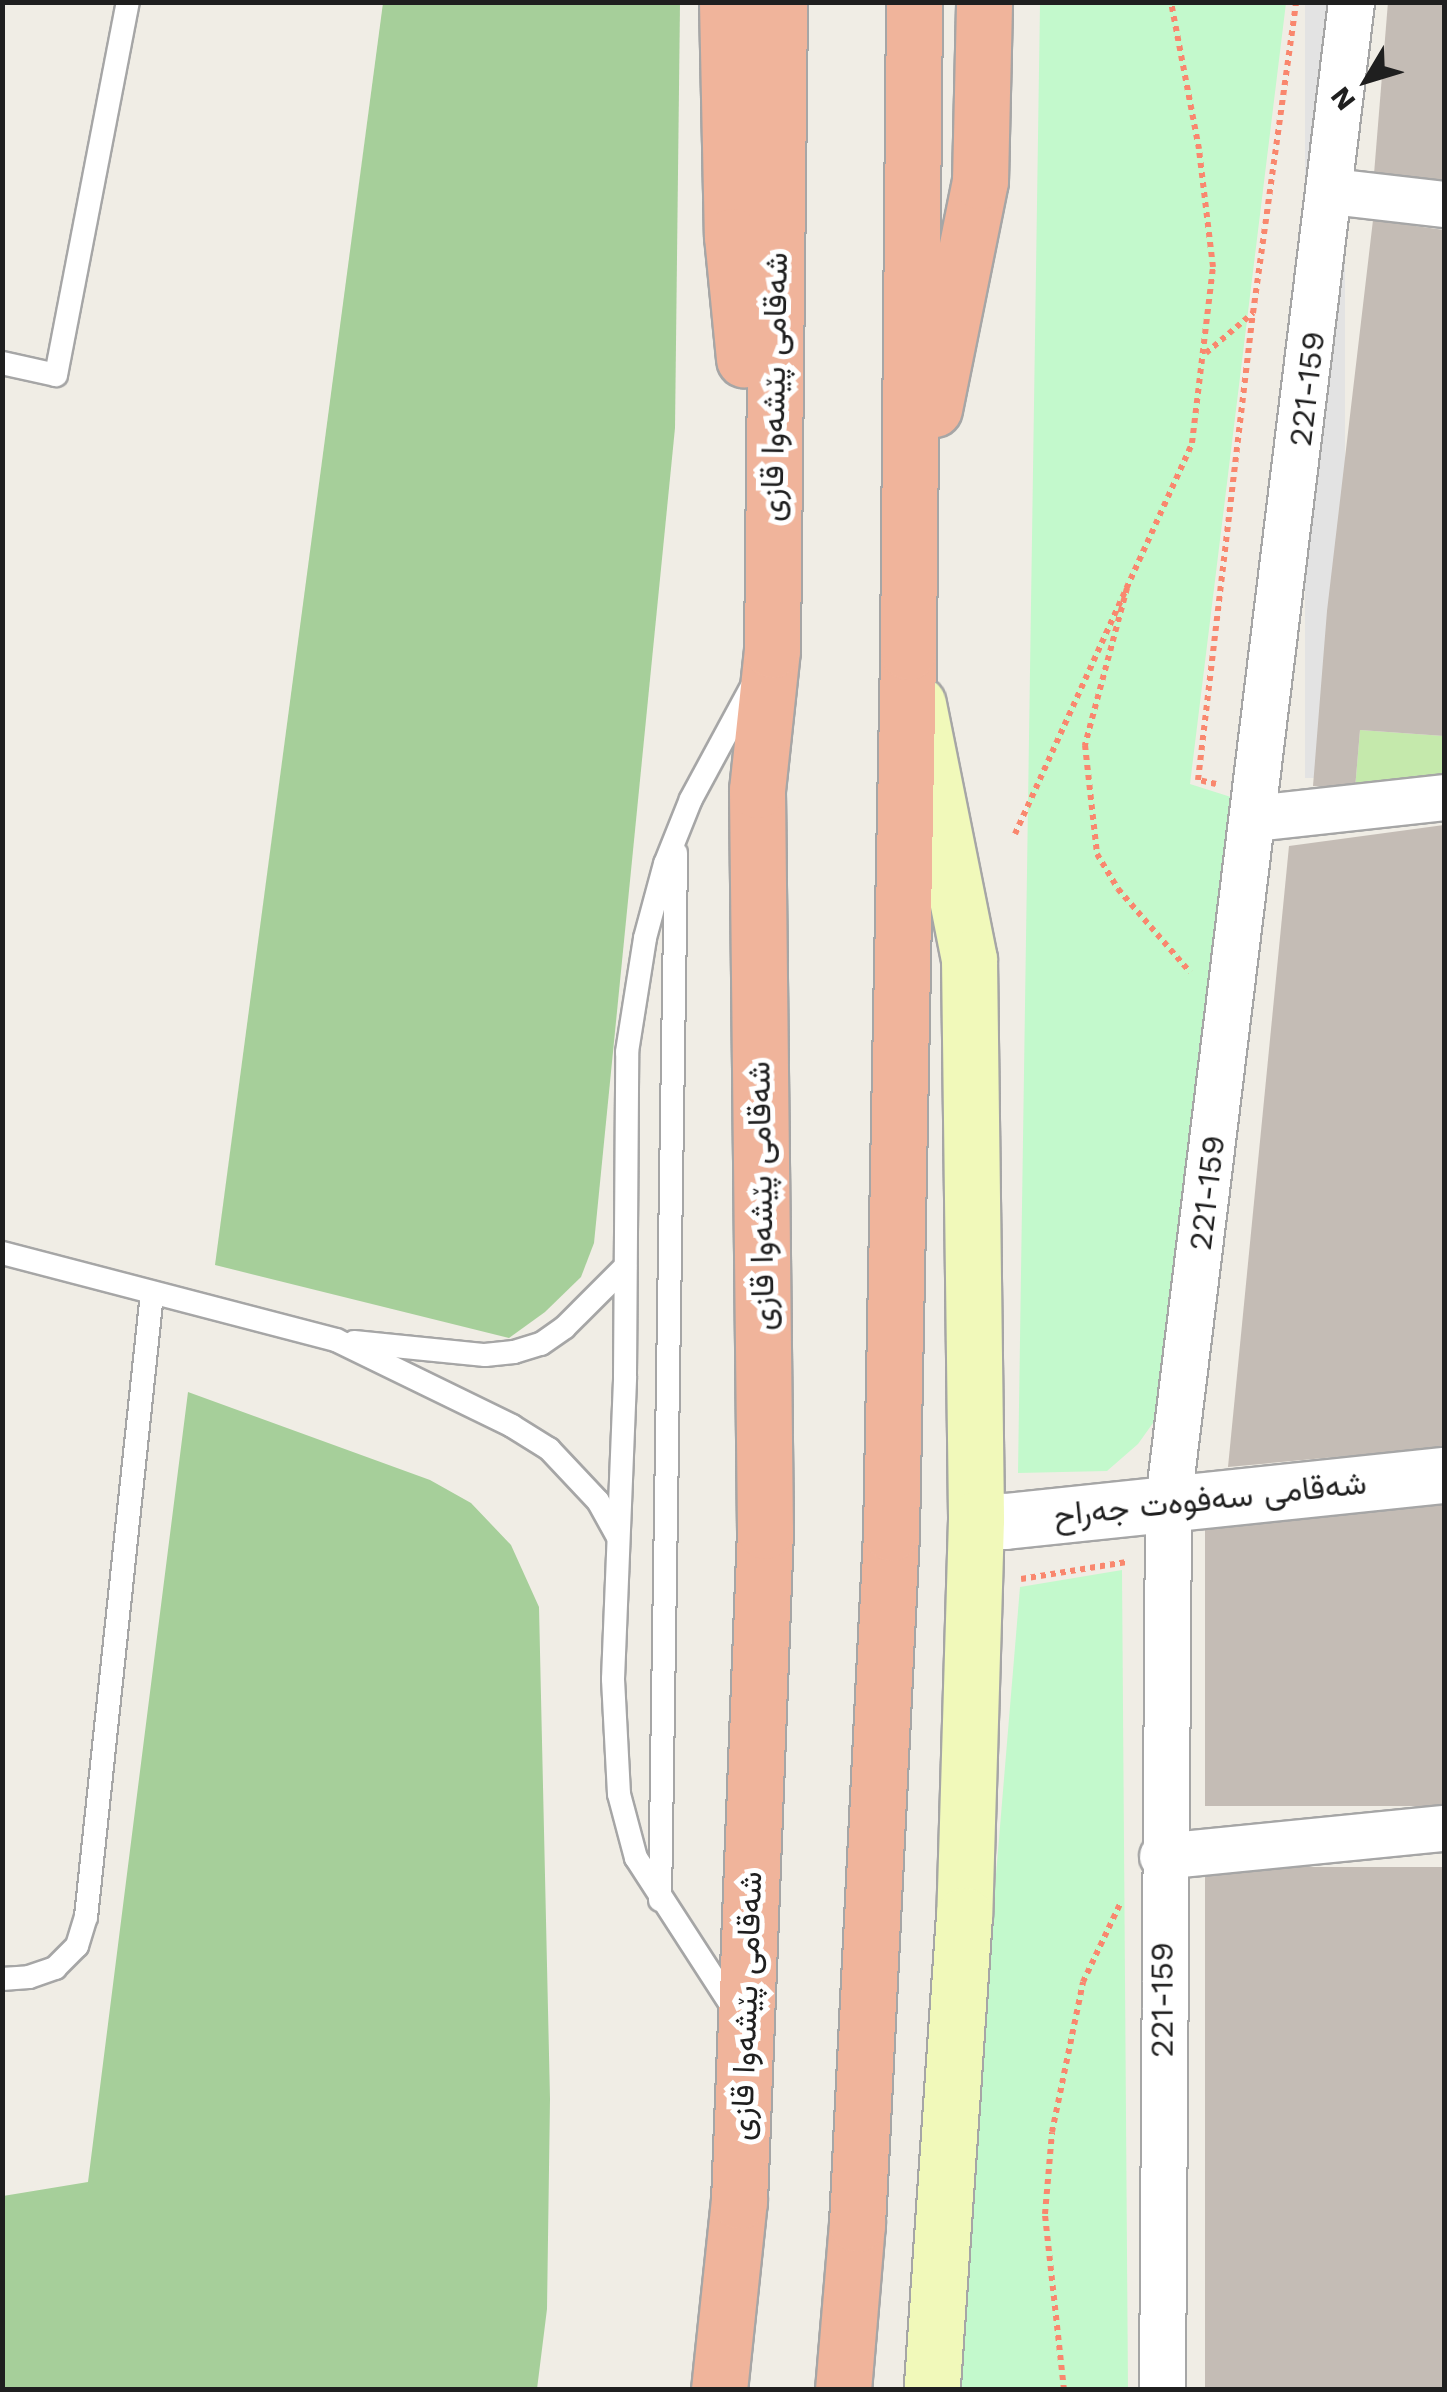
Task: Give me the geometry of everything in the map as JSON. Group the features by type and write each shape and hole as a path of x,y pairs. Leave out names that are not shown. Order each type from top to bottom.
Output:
{"highway":[{"path":"727,2 732,236 772,650"},
{"name":"شەقامی پێشەوا قازی","path":"720,2390 739,2201 765,1531 757,790 772,650 779,2"},
{"path":"843,2390 857,2224 890,1533 908,652 914,2"},
{"path":"908,540 980,182 984,2"}],"main road":[{"path":"908,652 969,959 976,1519 964,1915 932,2390"}],"street":[{"name":"221-159","path":"1162,2390 1162,1856 1168,1500 1255,818 1352,2"},
{"path":"1331,191 1444,204"},
{"path":"1255,818 1444,797"},
{"name":"شەقامی سەفوەت جەراح","path":"976,1519 1005,1521 1168,1500 1444,1475"},
{"path":"1162,1856 1444,1828"}],"lane":[{"path":"2,363 56,375 128,2"},
{"path":"745,2025 636,1858 619,1794 612,1678 625,1267 627,1052 644,938 677,834 772,650"},
{"path":"660,1900 677,834"},
{"path":"2,1253 336,1340 485,1355 541,1344 565,1327 625,1267"},
{"path":"2,1979 30,1977 56,1968 76,1946 86,1917 152,1292"},
{"path":"336,1340 512,1426 549,1449 598,1501 618,1538"}],"path":[{"path":"1015,834 1192,444 1214,267 1198,149 1171,2"},
{"path":"1205,354 1253,313 1296,2"},
{"path":"1133,568 1084,745 1097,854 1118,888 1203,988"},
{"path":"1002,1582 1134,1561"},
{"path":"1064,2390 1046,2214 1052,2132 1065,2050 1084,1982 1121,1901"}],"green space":[{"path":"383,3 680,3 675,428 594,1243 581,1277 545,1312 509,1338 215,1265"},
{"path":"1040,3 1286,3 1190,784 1234,798 1163,1409 1138,1444 1107,1471 1018,1473"},
{"path":"1360,730 1444,736 1444,783 1355,789"},
{"path":"188,1392 430,1480 471,1503 511,1545 539,1607 550,2099 547,2309 537,2389 3,2389 3,2196 88,2182"},
{"path":"1122,1570 1128,2389 953,2390 1020,1587"}],"shaded area":[{"path":"1305,3 1345,3 1345,778 1305,778"}],"building":[{"path":"1388,2 1444,2 1444,180 1374,174"},
{"path":"1373,220 1444,230 1444,736 1360,730 1355,789 1313,786 1327,611"},
{"path":"1444,825 1444,1447 1228,1467 1289,846"},
{"path":"1205,1497 1444,1497 1444,1806 1205,1806"},
{"path":"1205,1867 1444,1867 1444,2390 1205,2390"}]}
